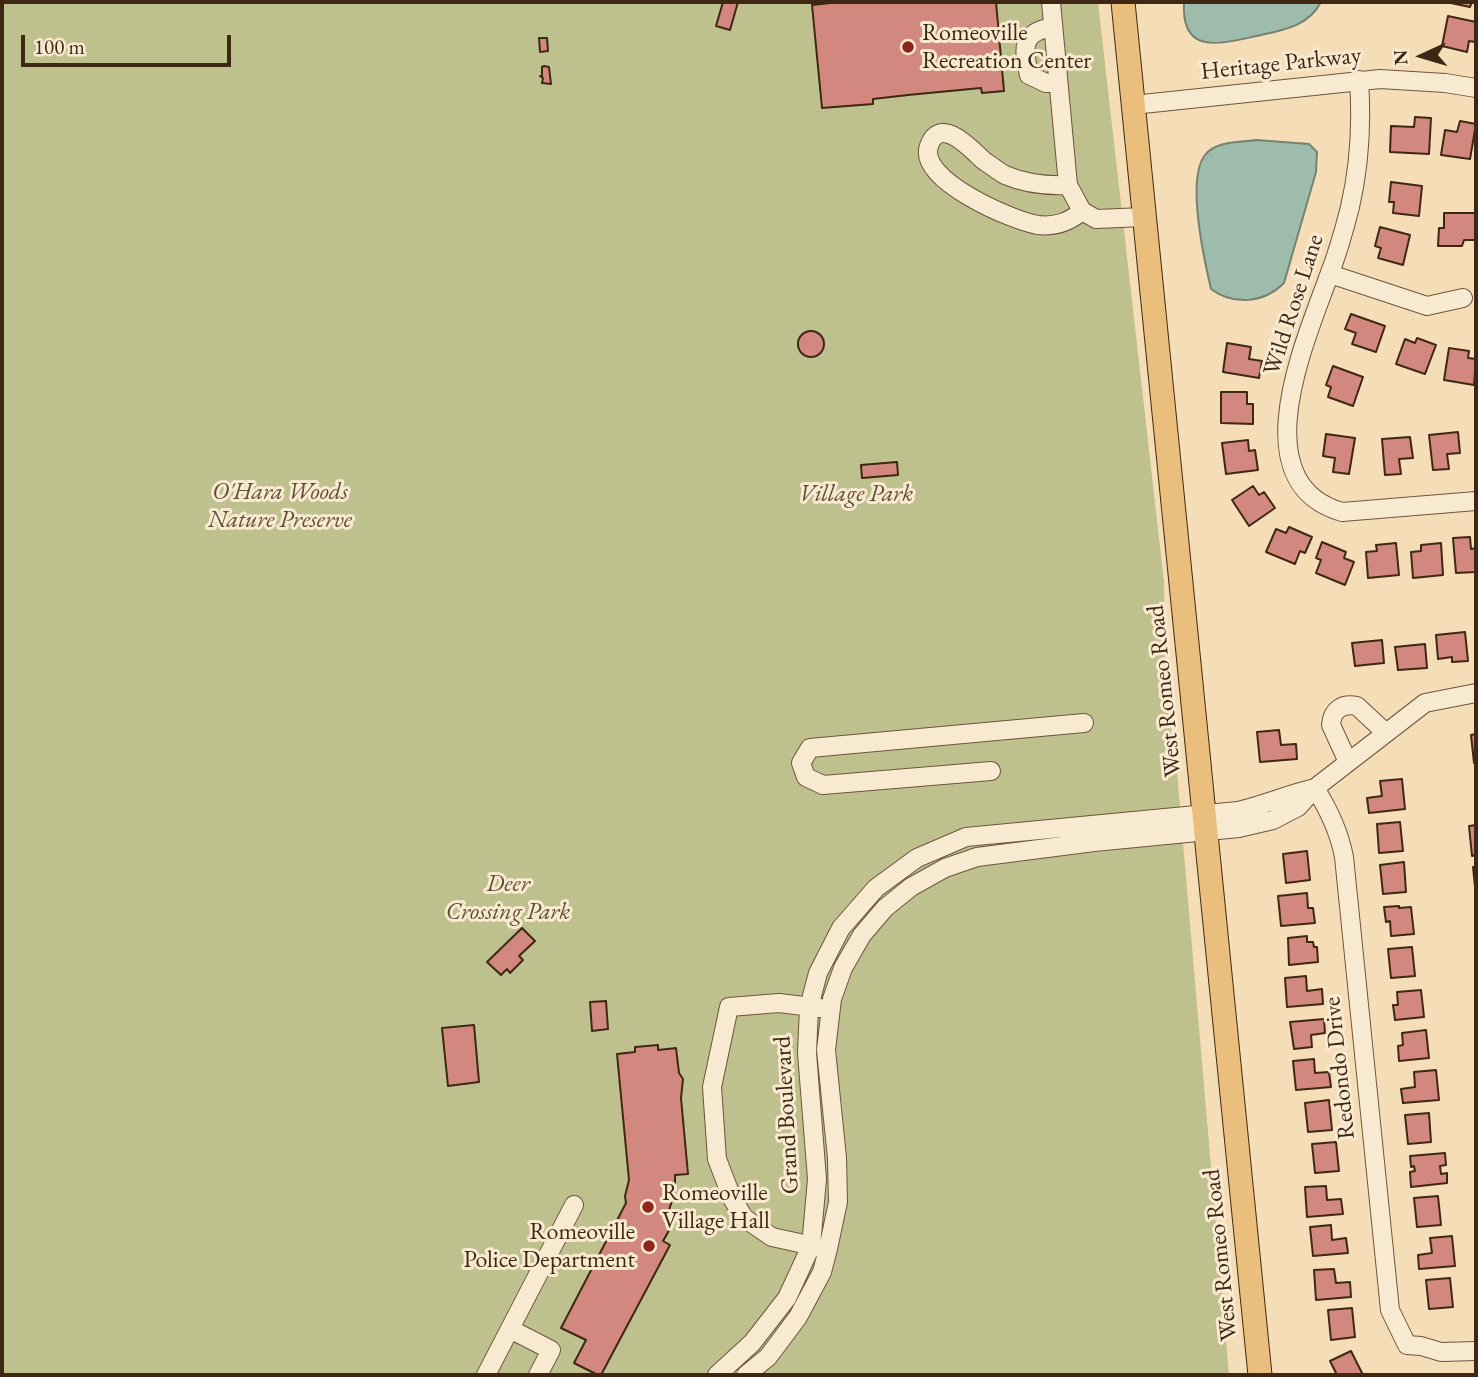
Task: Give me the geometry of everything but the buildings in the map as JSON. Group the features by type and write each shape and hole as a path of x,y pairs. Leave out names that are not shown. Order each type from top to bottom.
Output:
{"main road":[{"name":"West Romeo Road","path":"1123,2 1260,1375"}],"street":[{"path":"1051,2 1068,185 1082,211 1096,219 1144,217"},
{"path":"1052,27 1033,33 1027,39 1026,57 1029,75 1046,83 1058,83"},
{"name":"Heritage Parkway","path":"1133,105 1359,80 1396,79 1476,88"},
{"name":"Wild Rose Lane","path":"1359,80 1359,157 1349,209 1330,274 1300,355 1289,408 1287,436 1290,456 1301,485 1317,501 1342,512 1476,501"},
{"path":"1068,185 1029,183 1004,174 953,134 942,134 934,138 929,145 928,154 932,165 946,180 995,211 1038,225 1068,223 1082,211"},
{"path":"1330,274 1427,306 1463,298"},
{"path":"1205,823 1238,828 1273,820 1298,807 1315,788 1425,703 1476,693"},
{"path":"1348,762 1331,725 1331,719 1339,708 1344,705 1357,706 1386,733"},
{"path":"991,771 823,785 806,778 801,763 810,748 1084,723"},
{"name":"Redondo Drive","path":"1315,788 1340,836 1344,857 1390,1310 1407,1345 1441,1352 1476,1351"},
{"name":"Grand Boulevard","path":"746,1375 768,1357 798,1317 822,1272 807,1054 809,1007 818,973 841,928 876,888 917,858 966,837 1108,822 1205,823"},
{"name":"Grand Boulevard","path":"717,1375 752,1343 787,1298 820,1248 838,1202 837,1158 826,1050 830,1010 843,968 862,935 885,908 911,887 945,868 977,857 1205,823"},
{"path":"820,1248 772,1237 744,1218 732,1198 718,1159 712,1087 729,1007 779,1003 830,1010"},
{"path":"486,1375 574,1205"},
{"path":"510,1329 551,1350 538,1375"}],"green space":[{"path":"2,2 1098,2 1164,582 1165,679 1177,773 1229,1375 2,1375"}],"shaded area":[{"path":"1184,2 1321,2 1308,18 1291,27 1239,40 1214,43 1195,38 1188,30"},
{"path":"1256,140 1309,144 1317,152 1316,172 1284,283 1267,295 1239,300 1211,289 1198,220 1197,182 1200,166 1209,150 1229,143"}],"place":[{"name":"Romeoville Recreation Center","path":"908,47"},
{"name":"Romeoville Village Hall","path":"648,1207"},
{"name":"Romeoville Police Department","path":"649,1246"}],"park label":[{"name":"Village Park","path":"856,494"},
{"name":"O'Hara Woods Nature Preserve","path":"280,506"},
{"name":"Deer Crossing Park","path":"508,898"}]}
